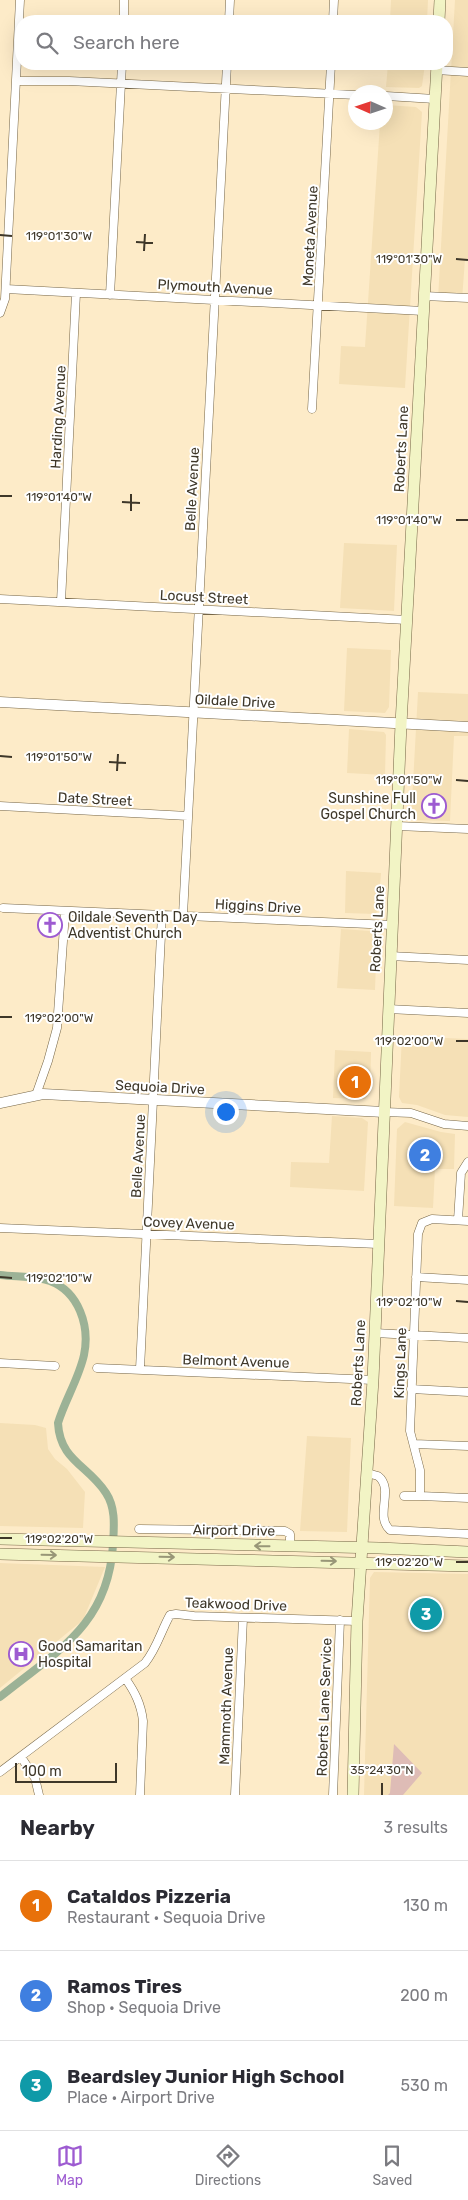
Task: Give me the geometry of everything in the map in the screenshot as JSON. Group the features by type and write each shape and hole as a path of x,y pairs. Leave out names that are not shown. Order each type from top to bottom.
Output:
{"main road":[{"path":"439,15 440,0"},
{"name":"Roberts Lane","path":"353,1795 357,1621 373,1380 396,826 436,70"},
{"name":"Airport Drive","path":"0,1539 105,1543 363,1547 468,1552"},
{"name":"Airport Drive","path":"0,1554 104,1555 468,1566"}],"street":[{"path":"19,15 20,0"},
{"path":"124,0 124,15"},
{"path":"229,15 230,0"},
{"path":"333,15 334,0"},
{"path":"0,313 6,289 17,70"},
{"path":"110,295 122,70"},
{"name":"Belle Avenue","path":"183,915 227,70"},
{"name":"Moneta Avenue","path":"312,409 331,70"},
{"path":"453,70 468,72"},
{"path":"17,81 121,83 348,95"},
{"path":"393,96 435,99"},
{"name":"Plymouth Avenue","path":"6,289 423,311"},
{"name":"Harding Avenue","path":"61,602 76,293"},
{"path":"424,296 468,298"},
{"name":"Locust Street","path":"0,599 407,620"},
{"name":"Oildale Drive","path":"0,702 468,727"},
{"name":"Date Street","path":"0,806 188,816"},
{"path":"396,826 468,829"},
{"name":"Higgins Drive","path":"3,908 392,925"},
{"path":"36,1095 57,1028 65,912"},
{"name":"Belle Avenue","path":"140,1369 162,914"},
{"path":"390,956 468,960"},
{"path":"388,1009 468,1013"},
{"name":"Sequoia Drive","path":"0,1103 44,1094 411,1113 444,1124 468,1126"},
{"path":"467,1162 461,1173 458,1220 468,1221"},
{"name":"Kings Lane","path":"420,1496 420,1470 410,1431 418,1234 422,1223 432,1218 458,1220"},
{"name":"Covey Avenue","path":"0,1228 378,1244"},
{"path":"416,1277 468,1280"},
{"path":"375,1333 468,1338"},
{"path":"0,1363 55,1366"},
{"name":"Belmont Avenue","path":"97,1368 373,1380"},
{"path":"411,1390 468,1392"},
{"path":"414,1444 468,1446"},
{"path":"367,1473 378,1476 385,1485 383,1515 386,1526 390,1530 468,1534"},
{"path":"404,1496 468,1498"},
{"path":"139,1529 285,1531 290,1534 290,1546"},
{"name":"Teakwood Drive","path":"0,1772 125,1678 152,1654 170,1615 357,1621"},
{"name":"Mammoth Avenue","path":"235,1795 243,1618"},
{"name":"Roberts Lane Service","path":"333,1795 340,1620"},
{"path":"125,1678 134,1691 142,1710 144,1721 140,1795"},
{"path":"21,1757 35,1778 39,1795"}],"shaded area":[{"path":"391,0 428,0 427,15 390,15"},
{"path":"455,0 468,0 468,259 465,259 462,300 438,299 451,70 453,70"},
{"path":"387,70 424,70 422,86 419,88 393,87 393,85 386,85"},
{"path":"393,105 416,107 422,112 405,388 339,384 341,346 365,347 380,130 393,130"},
{"path":"344,543 397,545 394,611 340,608"},
{"path":"347,648 391,650 389,707 385,713 344,711"},
{"path":"418,692 468,694 468,736 454,736 450,821 411,820"},
{"path":"349,729 384,732 386,735 385,775 347,773"},
{"path":"346,871 381,873 378,911 375,914 345,913"},
{"path":"341,929 371,931 377,936 375,990 337,988"},
{"path":"402,1036 468,1039 468,1117 445,1115 417,1105 402,1103 399,1097"},
{"path":"335,1050 371,1052 370,1093 365,1099 333,1098"},
{"path":"332,1116 362,1118 368,1122 364,1191 290,1187 291,1162 329,1163"},
{"path":"405,1122 455,1134 454,1169 435,1169 433,1208 394,1206 397,1129"},
{"path":"0,1423 35,1425 46,1428 48,1449 85,1492 83,1528 0,1526"},
{"path":"307,1436 351,1438 347,1532 300,1531"},
{"name":"Good Samaritan Hospital","path":"0,1563 105,1567 83,1620 0,1688"},
{"path":"374,1572 468,1574 468,1795 364,1795 370,1578"},
{"path":"394,1744 422,1773 403,1795 388,1795 390,1793"}],"waterway":[{"path":"0,1275 32,1277 50,1281 68,1293 80,1311 84,1322 84,1355 58,1423 60,1436 69,1454 106,1493 113,1511 114,1525 109,1573 101,1596 90,1616 76,1634 59,1650 0,1697"}],"place":[{"name":"Sunshine Full Gospel Church","path":"434,806"},
{"name":"Oildale Seventh Day Adventist Church","path":"50,925"},
{"name":"Cataldos Pizzeria","path":"355,1082"},
{"name":"Ramos Tires","path":"425,1155"},
{"name":"Beardsley Junior High School","path":"426,1614"},
{"name":"Good Samaritan Hospital","path":"21,1654"}]}
